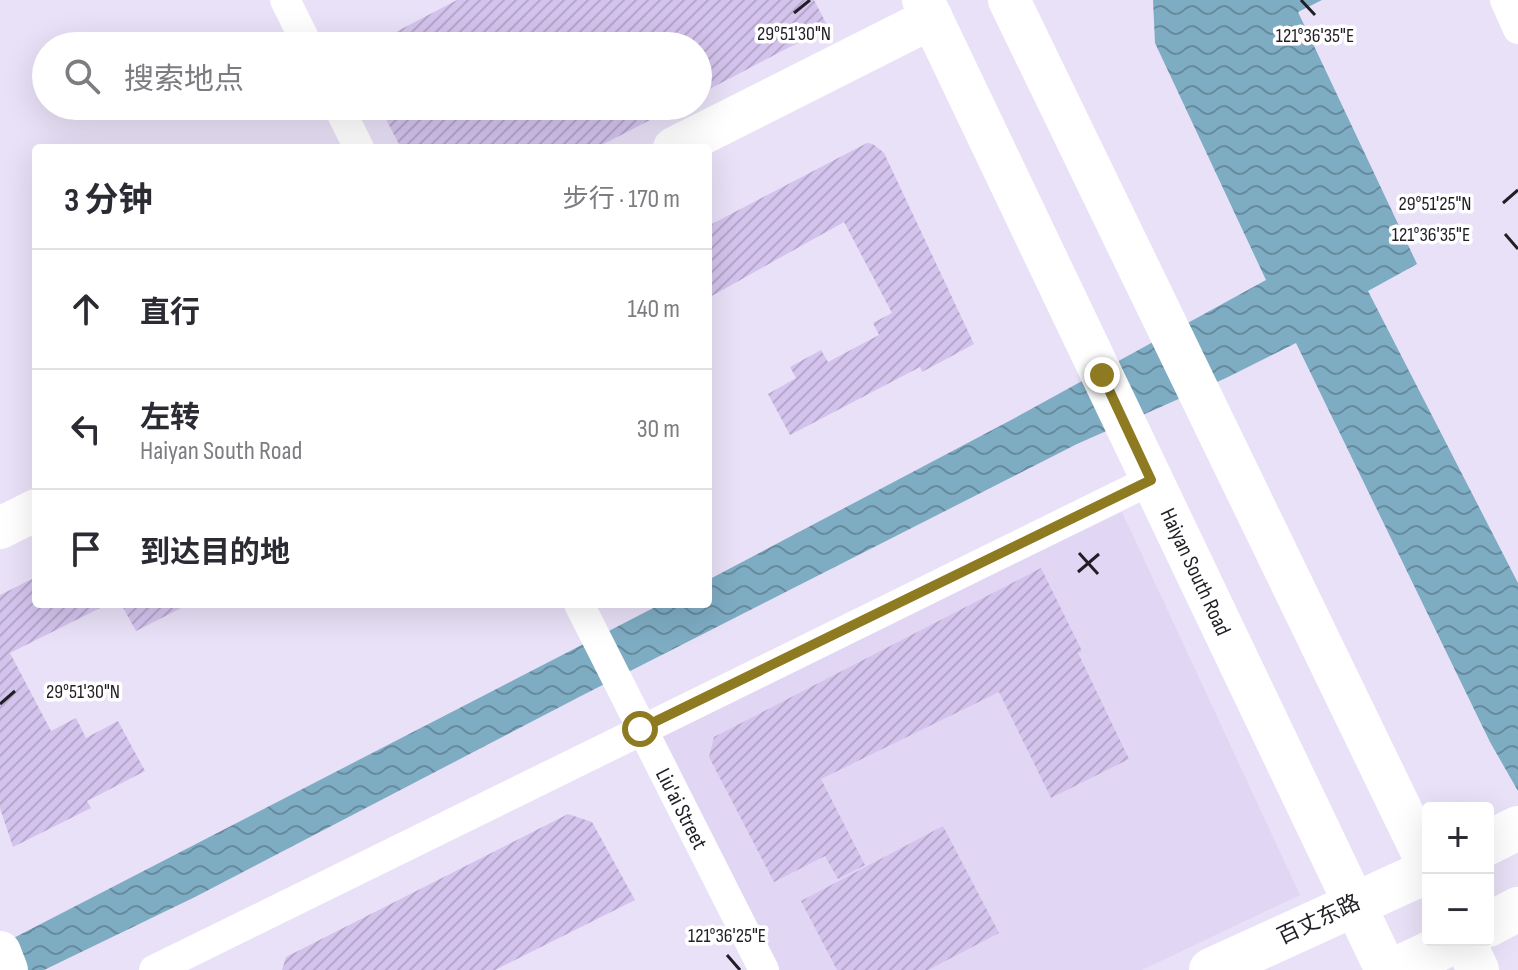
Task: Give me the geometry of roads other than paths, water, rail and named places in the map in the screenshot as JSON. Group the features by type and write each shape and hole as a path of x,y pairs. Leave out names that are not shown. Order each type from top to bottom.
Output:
{"main road":[{"path":"1009,0 1422,853"},
{"path":"681,144 927,9"},
{"name":"Haiyan South Road","path":"927,9 1386,970"},
{"path":"0,528 32,512"},
{"path":"1494,840 1518,828"},
{"name":"百丈东路","path":"1211,970 1422,874"},
{"path":"1494,922 1518,909"},
{"path":"1394,970 1448,946"},
{"path":"1464,946 1478,970"},
{"path":"0,952 7,970"}],"street":[{"path":"285,0 301,32"},
{"path":"1505,0 1518,29"},
{"path":"345,120 357,144"},
{"path":"154,970 1151,480"},
{"name":"Liu'ai Street","path":"581,608 764,970"}],"water":[{"path":"1153,0 1322,0 1298,12 1417,264 1368,291 1518,583 1518,791 1490,742 1296,343 1226,378 1077,444 581,696 195,897 44,970 0,970 0,945 653,608 712,608 712,578 1013,419 1266,280 1155,43"}]}
